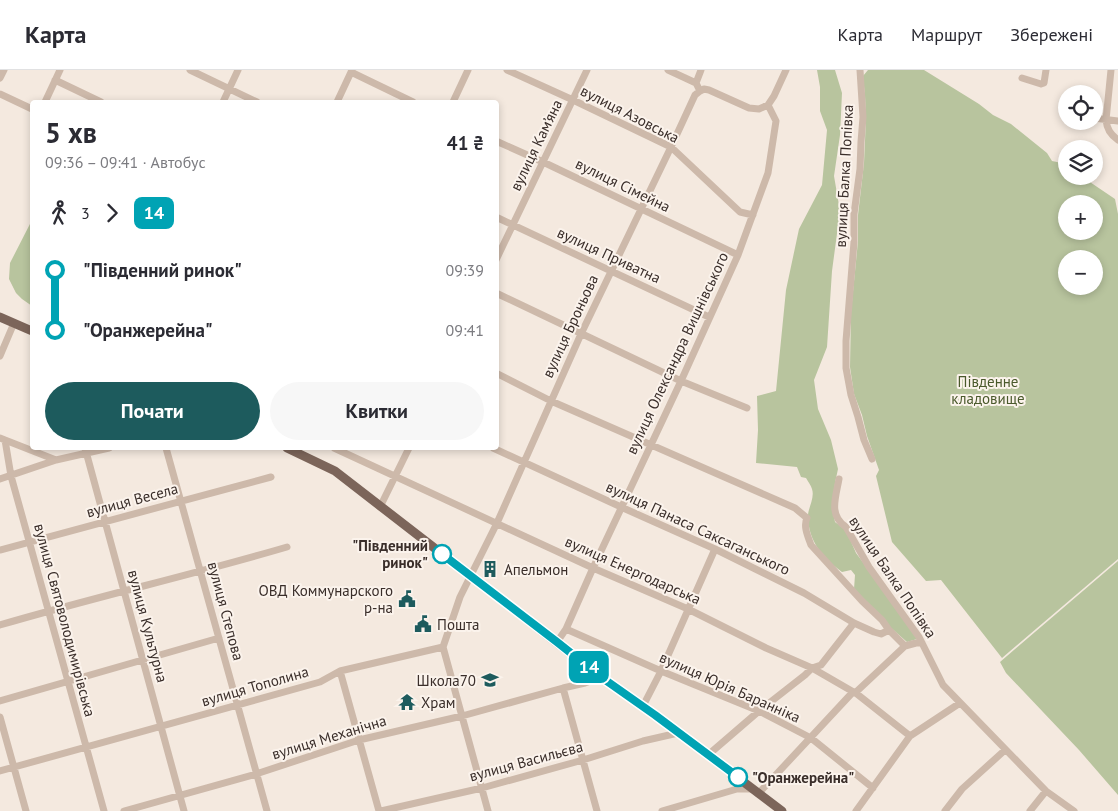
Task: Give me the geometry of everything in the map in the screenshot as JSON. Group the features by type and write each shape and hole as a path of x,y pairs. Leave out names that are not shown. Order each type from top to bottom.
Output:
{"main road":[{"path":"0,317 30,331"},
{"path":"291,450 336,471 601,677 643,706 782,811"}],"street":[{"path":"0,78 4,70"},
{"path":"46,100 60,70"},
{"path":"190,70 253,100"},
{"path":"224,100 238,70"},
{"path":"454,100 468,70"},
{"name":"вулиця Азовська","path":"507,70 672,147 740,212 753,215"},
{"name":"вулиця Кам’яна","path":"499,254 587,70"},
{"path":"668,70 696,83 700,91 704,89 709,90 749,108 759,109 768,105 786,70"},
{"path":"696,83 702,70"},
{"name":"вулиця Балка Попівка","path":"860,70 863,117 860,169 854,214 846,368 851,395 864,440 872,459"},
{"path":"1022,78 1041,84 1044,83 1046,70"},
{"path":"1111,70 1106,120 1107,128 1118,140"},
{"path":"338,100 351,71 409,100"},
{"path":"55,80 97,100"},
{"name":"вулиця Броньова","path":"471,576 497,523 581,334 672,147 695,95 700,91"},
{"path":"0,94 30,108"},
{"name":"вулиця Олександра Вишнівського","path":"557,642 566,629 738,255 768,173 776,121 768,105"},
{"path":"1103,120 1118,121"},
{"name":"вулиця Сімейна","path":"499,142 738,255"},
{"name":"вулиця Приватна","path":"499,218 710,317"},
{"path":"499,293 581,334 746,408"},
{"path":"0,356 14,323"},
{"path":"499,375 551,401 800,511 807,518 805,523 811,545 905,646"},
{"path":"2,439 30,450"},
{"name":"вулиця Святоволодимирівська","path":"2,439 104,811"},
{"path":"30,450 56,460"},
{"name":"вулиця Степова","path":"167,450 266,811"},
{"name":"вулиця Енергодарська","path":"338,450 593,568 688,609 766,648 812,668 855,693 910,736"},
{"path":"380,507 408,450"},
{"name":"вулиця Панаса Саксаганського","path":"497,450 715,549 804,593 854,623 881,634 889,630"},
{"path":"0,479 85,451"},
{"name":"вулиця Культурна","path":"85,451 184,811"},
{"name":"вулиця Весела","path":"0,550 271,477"},
{"name":"вулиця Балка Попівка","path":"839,478 835,508 836,516 846,526 869,567 920,637 943,685 1046,791 1074,811"},
{"path":"0,625 287,547"},
{"path":"643,706 661,671 715,549"},
{"path":"471,576 460,597 443,647 488,811"},
{"path":"708,755 812,668 821,665 854,623"},
{"name":"вулиця Юрія Баранніка","path":"566,629 661,671 759,711 811,738 873,788"},
{"path":"0,701 219,638"},
{"path":"662,811 682,808 737,789 755,791 811,738 852,693 855,693 905,646 922,643"},
{"name":"вулиця Тополина","path":"0,771 320,682 340,672 443,647"},
{"path":"340,672 380,811"},
{"name":"вулиця Механічна","path":"124,811 256,774 359,740 462,716 601,677"},
{"path":"563,688 597,811"},
{"path":"856,811 910,736 960,703"},
{"path":"0,717 26,811"},
{"name":"вулиця Васильєва","path":"380,811 482,788 678,732"},
{"path":"945,811 962,789 1005,750"},
{"path":"1030,811 1046,791"}],"green space":[{"path":"817,70 835,70 842,93 840,135 834,176 840,211 832,271 827,347 814,380 818,409 831,440 838,469 833,511 835,522 846,530 856,553 915,632 917,639 907,642 854,589 855,575 851,570 842,572 818,548 811,533 808,516 813,496 812,489 806,478 801,477 797,467 756,463 758,430 757,396 776,391 786,290 799,229 822,185 827,130 820,111 820,87"},
{"name":"Південне кладовище","path":"868,70 924,70 979,104 993,115 1011,124 1047,153 1052,161 1058,162 1058,185 1094,185 1115,199 1118,214 1118,559 1002,658 941,580 926,581 892,542 876,476 879,470 854,394 850,367 851,312 864,163 865,96 863,76"},
{"path":"30,224 30,305 16,293 9,279 10,263"},
{"path":"1118,561 1118,795 1079,750 1006,673 1000,662"}],"bus line":[{"name":"14","path":"442,554 601,677 738,777"}],"place":[{"name":"\"Південний ринок\"","path":"442,554"},
{"name":"Апельмон","path":"490,569"},
{"name":"ОВД Коммунарского р-на","path":"407,599"},
{"name":"Пошта","path":"423,624"},
{"name":"Школа70","path":"490,680"},
{"name":"Храм","path":"407,702"},
{"name":"\"Оранжерейна\"","path":"738,777"}]}
